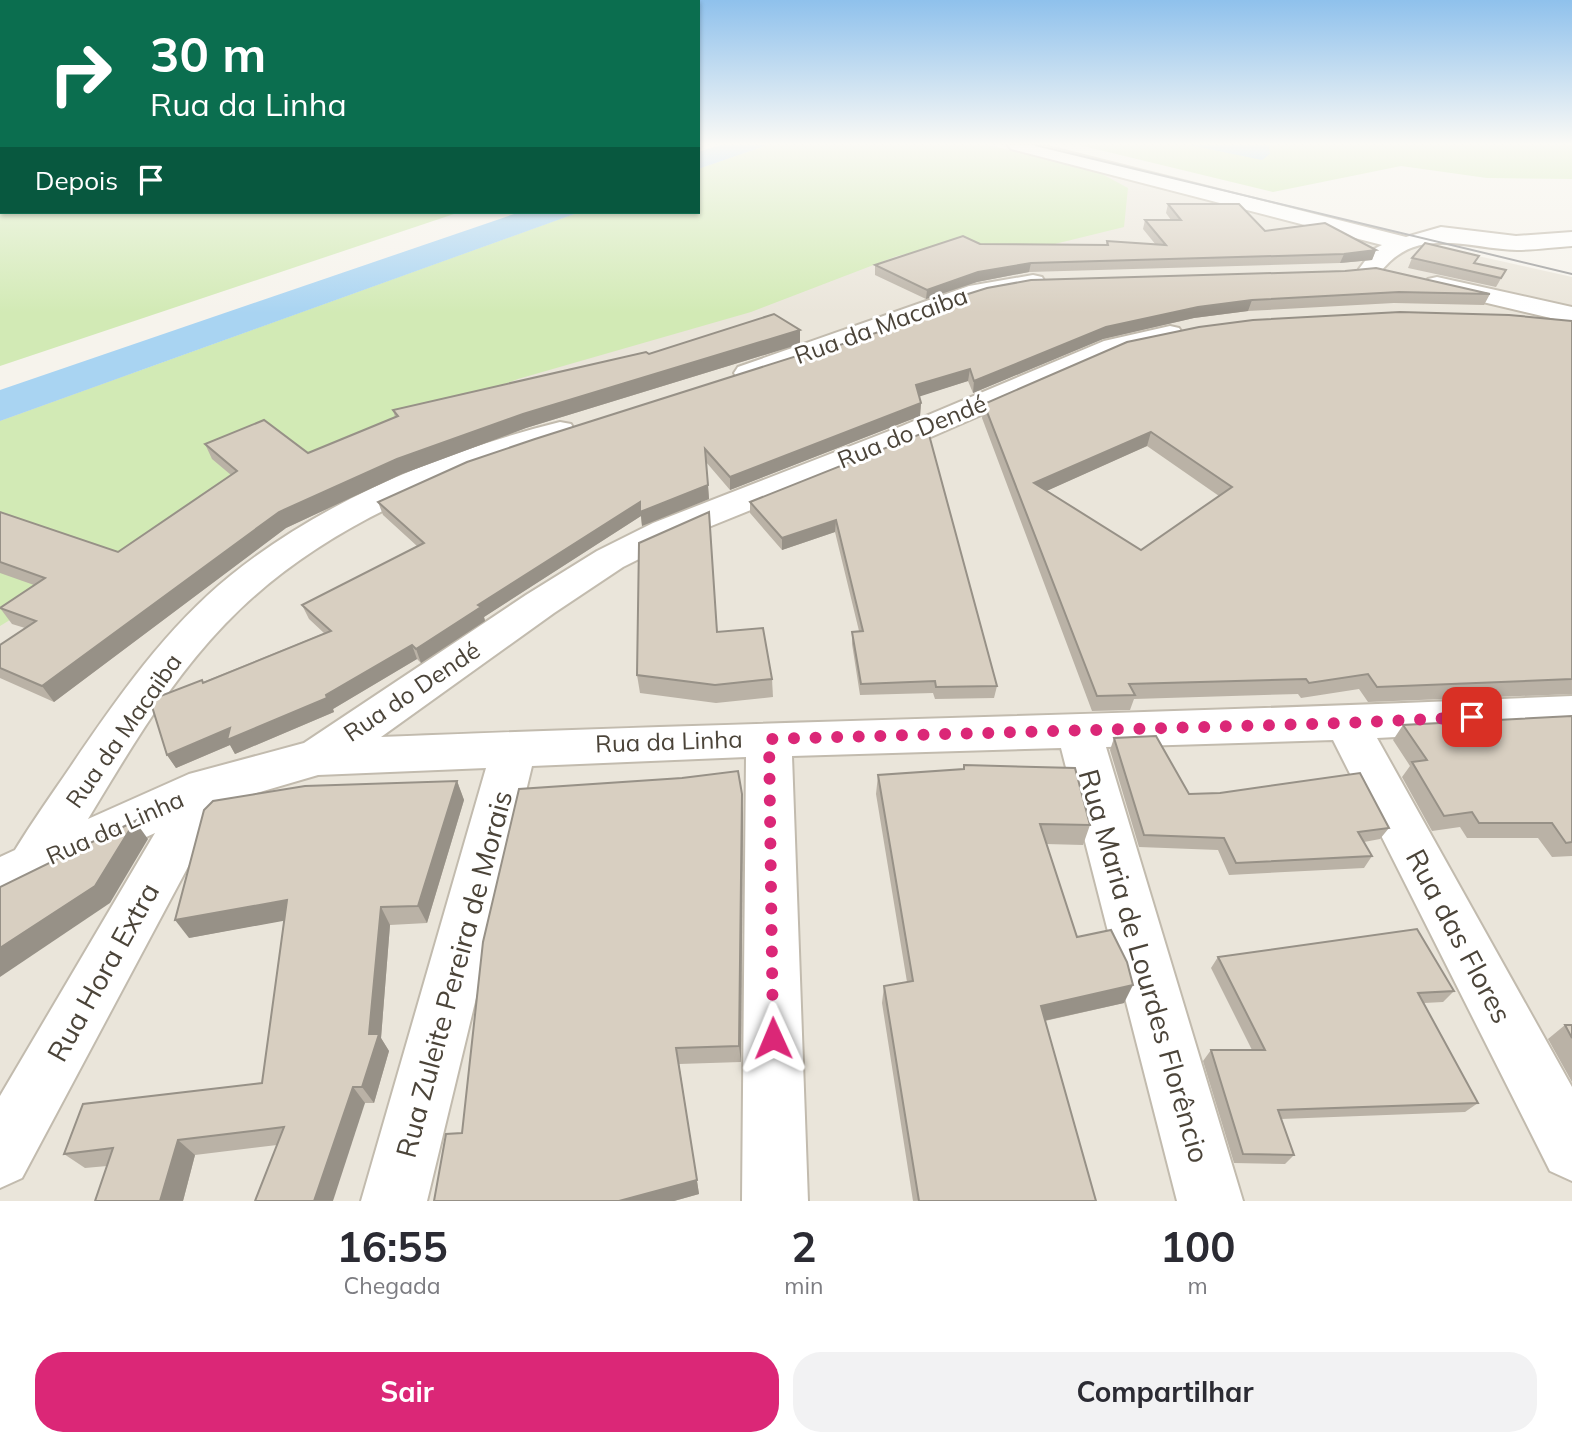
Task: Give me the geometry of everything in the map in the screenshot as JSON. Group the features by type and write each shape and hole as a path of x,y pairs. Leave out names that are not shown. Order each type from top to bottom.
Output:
{"street":[{"path":"1237,201 1405,244"},
{"path":"1572,239 1516,243 1447,234 1405,244 1382,254 1380,274 1572,315"},
{"name":"Rua da Macaiba","path":"717,384 978,291 1028,282 1056,282"},
{"path":"1436,314 1572,324"},
{"name":"Rua do Dendé","path":"318,757 540,604 610,559 666,531 914,433 1114,347 1195,329"},
{"name":"Rua da Macaiba","path":"17,873 136,706 188,640 243,586 301,543 369,503 426,476 583,424"},
{"name":"Rua da Linha","path":"17,873 206,788 318,757 769,739 1346,723 1572,712"},
{"name":"Rua das Flores","path":"1346,723 1572,1149"},
{"name":"Rua Maria de Lourdes Florêncio","path":"1079,731 1210,1201"},
{"path":"769,739 775,1201"},
{"name":"Rua Zuleite Pereira de Morais","path":"394,1201 514,748"},
{"name":"Rua Hora Extra","path":"0,1156 206,788"}],"shaded area":[{"path":"700,201 1233,201 1572,277 1572,1201 0,1201 0,411 691,214 700,214"}],"green space":[{"path":"700,201 1127,201 1124,227 982,262 961,242 897,256 751,312 518,379 311,459 168,524 0,626 0,421 573,214 700,214"},
{"path":"0,214 454,214 0,366"}],"water":[{"path":"514,214 574,214 0,421 0,390"}],"building":[{"path":"1168,204 1239,204 1265,231 1325,223 1376,250 1344,254 1031,263 978,272 927,290 875,265 963,236 980,244 1108,245 1107,241 1166,245 1145,220 1181,220"},
{"path":"1425,243 1479,256 1474,263 1506,270 1501,278 1412,258"},
{"path":"1376,268 1490,294 1399,292 1252,300 1198,307 1106,327 974,381 970,369 916,385 921,403 730,477 705,449 708,485 640,512 640,502 478,605 481,607 416,649 412,645 326,695 327,698 227,740 230,728 167,755 150,700 202,680 203,683 331,631 302,605 424,543 378,502 467,462 825,347 828,349 962,304 952,299 987,288 1031,280"},
{"path":"1400,312 1509,315 1572,321 1572,679 1377,687 1368,674 1309,683 1306,679 1129,684 1135,695 1097,696 984,404 1127,342 1199,327 1253,320","holes":["1151,432 1232,487 1141,550 1034,483"]},
{"path":"774,314 800,330 523,414 397,459 279,512 42,686 0,668 0,645 36,621 0,608 45,578 0,562 0,512 118,552 237,471 205,444 264,420 308,453 398,416 393,410 646,352 649,354"},
{"path":"928,431 997,686 936,687 935,681 861,684 852,632 863,631 836,520 782,538 750,502"},
{"path":"709,512 717,632 763,628 772,679 715,685 637,675 639,543"},
{"path":"1572,716 1572,842 1566,843 1552,823 1479,823 1472,812 1444,816 1412,762 1427,760 1403,725"},
{"path":"1156,736 1189,794 1220,793 1360,773 1389,828 1358,832 1372,856 1236,863 1224,838 1144,835 1114,738"},
{"path":"964,765 1075,768 1090,825 1040,824 1077,937 1111,930 1127,962 1133,985 1041,1006 1096,1201 919,1201 884,986 913,981 878,775 964,769"},
{"path":"738,771 742,794 739,1046 676,1048 697,1180 619,1201 434,1201 446,1134 462,1133 483,942 519,789 682,778"},
{"path":"457,781 418,906 381,907 369,1034 379,1034 362,1087 353,1087 314,1201 255,1201 284,1127 178,1140 160,1201 95,1201 113,1148 64,1154 83,1104 262,1083 287,900 175,920 204,810 213,801 305,786"},
{"path":"135,821 95,886 0,948 0,887"},
{"path":"1417,929 1454,991 1418,993 1478,1103 1278,1110 1294,1155 1243,1154 1211,1050 1265,1050 1218,957"},
{"path":"1565,1025 1572,1025 1572,1038"}],"tram line":[{"path":"1268,201 1572,274"}],"route":[{"path":"773,1038 769,739 1472,717"}]}
